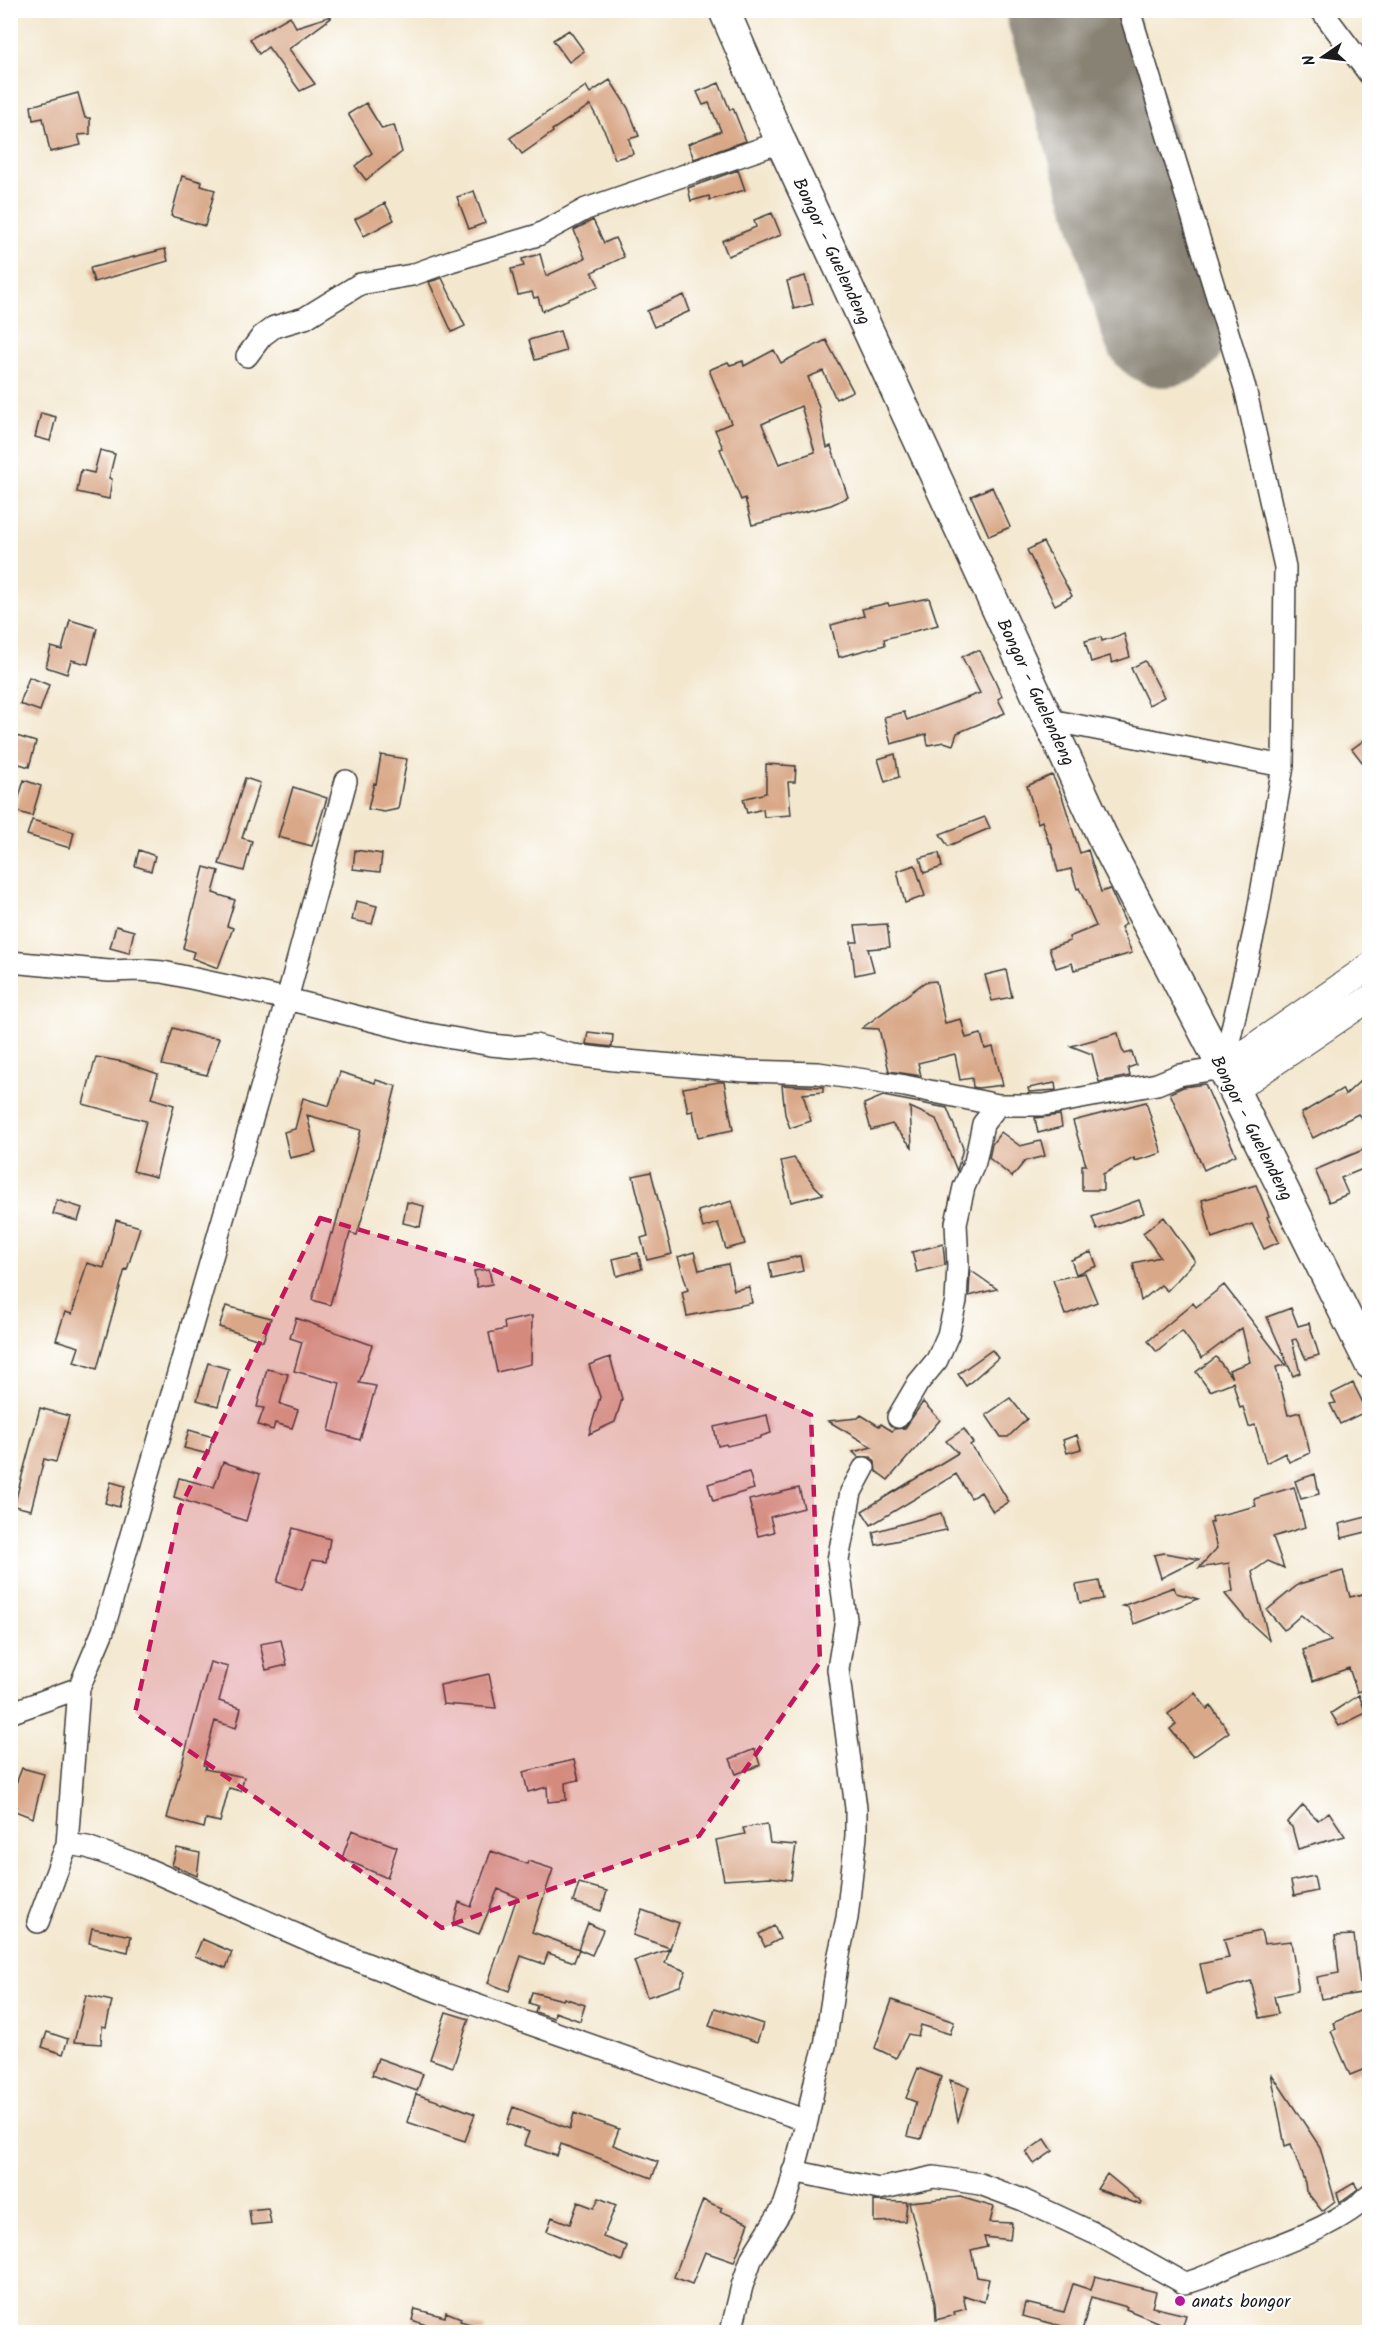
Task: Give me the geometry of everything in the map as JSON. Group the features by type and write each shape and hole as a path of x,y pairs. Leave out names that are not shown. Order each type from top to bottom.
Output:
{"highway":[{"name":"Bongor - Guelendeng","path":"724,10 781,142 1050,720 1101,836 1228,1079 1370,1364"}],"main road":[{"path":"1228,1079 1370,966"},
{"path":"1228,1079 1370,998"}],"street":[{"path":"10,962 109,971 163,972 287,999 418,1032 491,1045 512,1047 535,1045 573,1055 615,1060 746,1071 818,1073 905,1086 998,1105 1044,1105 1157,1084 1179,1075 1228,1079 1283,766 1285,567 1245,388 1129,10"},
{"path":"1320,10 1370,75"},
{"path":"247,356 262,336 274,327 305,318 360,284 412,275 538,235 586,209 781,142"},
{"path":"1050,720 1283,766"},
{"path":"38,1922 67,1844 79,1688 103,1631 287,999 346,781"},
{"path":"898,1417 918,1383 937,1360 948,1335 956,1301 958,1265 956,1223 964,1187 975,1162 983,1124 998,1105"},
{"path":"731,2332 742,2286 752,2257 784,2206 825,2046 847,1918 856,1836 856,1808 838,1669 846,1619 838,1560 851,1492 864,1468"},
{"path":"10,1713 79,1688"},
{"path":"67,1844 87,1847 136,1864 336,1952 442,1993 807,2121"},
{"path":"793,2171 879,2189 934,2177 980,2184 1023,2200 1100,2236 1184,2283 1197,2281 1340,2219 1370,2195"}],"highlighted area":[{"path":"320,1218 492,1269 811,1415 820,1662 699,1836 442,1928 135,1713 180,1508"}],"building":[{"path":"290,16 296,27 331,16 289,49 315,84 300,91 268,47 259,54 250,39"},
{"path":"569,30 584,51 569,62 553,40"},
{"path":"610,80 628,108 639,136 629,139 633,154 615,159 606,134 590,105 552,130 553,132 522,154 510,138 586,86 590,93"},
{"path":"719,83 730,110 733,108 746,141 694,159 688,144 721,131 709,103 703,105 697,92"},
{"path":"78,93 85,118 90,118 90,134 78,135 81,145 50,152 43,118 33,120 31,106"},
{"path":"366,103 382,129 394,125 402,152 366,180 355,166 372,153 348,114"},
{"path":"738,170 745,190 710,200 709,196 691,201 688,188"},
{"path":"182,176 202,182 201,186 215,190 205,226 171,216"},
{"path":"474,191 485,223 469,229 457,197"},
{"path":"385,203 394,220 364,236 355,219"},
{"path":"772,213 781,235 728,256 722,241 756,227 754,220"},
{"path":"593,220 604,243 615,238 624,257 592,272 599,286 542,311 538,297 534,298 532,292 518,295 511,269 524,266 522,259 540,254 546,276 585,258 574,230"},
{"path":"165,249 168,261 94,282 90,268"},
{"path":"805,276 813,304 794,309 787,281"},
{"path":"442,278 465,326 452,332 429,282"},
{"path":"684,295 690,311 654,327 647,311"},
{"path":"560,331 566,351 535,360 529,340"},
{"path":"826,340 853,391 836,399 823,371 808,377 819,408 827,448 831,446 848,497 831,505 752,525 745,498 741,500 720,449 723,448 715,430 731,423 709,370 728,362 730,365 743,361 744,366 774,350 781,363","holes":["801,406 815,452 779,464 762,424"]},
{"path":"41,413 56,417 50,441 35,437"},
{"path":"100,450 115,454 109,478 112,479 109,499 77,492 81,470 94,473"},
{"path":"992,487 1010,527 989,536 971,496"},
{"path":"1043,542 1072,596 1055,605 1027,550"},
{"path":"929,598 938,625 884,639 885,645 839,657 831,625 864,616 862,609"},
{"path":"70,620 97,628 88,664 71,660 67,674 46,667 51,647 62,650"},
{"path":"1124,634 1130,657 1112,663 1110,656 1091,662 1085,641 1101,637 1102,641"},
{"path":"974,651 980,651 993,676 1002,696 998,699 1005,713 957,733 953,745 944,742 928,745 926,734 891,744 884,717 904,712 907,720 980,693 962,657"},
{"path":"1145,661 1164,697 1149,705 1131,668"},
{"path":"29,677 49,685 40,711 20,704"},
{"path":"10,734 36,742 29,767 10,761"},
{"path":"1370,736 1370,772 1352,749"},
{"path":"895,754 899,777 885,782 878,759"},
{"path":"381,755 407,759 398,809 384,812 368,809 374,783 376,784"},
{"path":"766,764 796,766 795,782 788,782 791,815 764,817 763,809 747,813 743,799 766,793"},
{"path":"1052,775 1062,796 1080,853 1088,850 1101,892 1110,889 1126,924 1121,927 1132,953 1074,970 1072,963 1056,968 1049,948 1070,941 1069,937 1096,926 1079,888 1077,889 1071,869 1058,872 1051,843 1049,843 1042,821 1038,823 1027,786"},
{"path":"245,778 260,783 242,838 252,841 244,871 219,864"},
{"path":"24,780 41,786 32,816 15,811"},
{"path":"293,787 327,798 312,846 278,837"},
{"path":"985,817 990,828 948,846 940,834"},
{"path":"32,820 74,832 70,848 27,835"},
{"path":"139,850 155,856 151,871 135,866"},
{"path":"355,850 382,854 380,872 353,869"},
{"path":"939,853 942,867 924,873 920,858"},
{"path":"915,865 925,896 905,903 897,871"},
{"path":"204,867 219,871 213,893 235,900 227,926 233,928 218,968 192,958 194,952 183,948"},
{"path":"356,901 377,906 372,924 352,920"},
{"path":"887,924 890,947 868,949 874,971 855,975 851,942 858,942 855,926"},
{"path":"116,926 134,931 129,953 110,948"},
{"path":"1006,970 1012,997 992,1001 985,975"},
{"path":"936,981 945,1023 961,1019 966,1038 981,1034 985,1049 993,1047 1003,1085 978,1088 973,1087 972,1078 960,1080 955,1054 918,1063 921,1076 889,1071 879,1029 862,1028 925,982"},
{"path":"173,1028 201,1036 219,1038 207,1075 162,1065"},
{"path":"588,1032 613,1035 612,1047 586,1044"},
{"path":"1118,1033 1122,1050 1125,1054 1132,1052 1136,1065 1128,1068 1130,1076 1099,1082 1092,1054 1071,1046"},
{"path":"96,1057 124,1062 158,1074 151,1098 174,1105 156,1177 133,1171 146,1121 83,1104"},
{"path":"340,1072 375,1083 376,1080 396,1086 357,1235 350,1233 330,1305 312,1300 331,1233 333,1234 361,1130 307,1115 316,1152 290,1158 284,1132 295,1129 303,1098 329,1106"},
{"path":"1370,1072 1370,1128 1358,1114 1313,1138 1302,1113 1342,1089 1345,1095"},
{"path":"724,1082 733,1130 698,1137 693,1111 688,1112 683,1088"},
{"path":"1055,1083 1056,1090 1029,1092 1028,1088"},
{"path":"1205,1084 1236,1155 1204,1170 1170,1093 1183,1087"},
{"path":"782,1085 823,1087 823,1092 803,1094 811,1121 790,1128 785,1114"},
{"path":"883,1096 947,1108 963,1148 957,1171 936,1119 910,1107 912,1147 892,1124 871,1130 864,1104"},
{"path":"1146,1102 1162,1153 1135,1161 1134,1158 1103,1174 1103,1190 1082,1190 1082,1165 1086,1165 1073,1121"},
{"path":"1060,1115 1062,1127 1038,1133 1035,1118"},
{"path":"1001,1132 1020,1146 1041,1141 1045,1156 1025,1161 1012,1177 989,1158 992,1144"},
{"path":"1370,1147 1370,1166 1341,1178 1348,1194 1329,1202 1315,1170"},
{"path":"794,1158 823,1194 791,1202 781,1161"},
{"path":"651,1172 672,1254 647,1260 641,1238 648,1236 633,1176"},
{"path":"1256,1185 1279,1242 1264,1249 1252,1224 1212,1238 1202,1200"},
{"path":"57,1200 82,1208 78,1221 53,1214"},
{"path":"1139,1200 1144,1213 1097,1230 1092,1217"},
{"path":"732,1201 745,1244 726,1249 718,1223 703,1228 698,1211"},
{"path":"407,1202 424,1206 420,1227 403,1223"},
{"path":"1164,1217 1195,1261 1167,1291 1161,1285 1141,1301 1133,1263 1160,1257 1143,1233"},
{"path":"116,1220 140,1227 127,1270 125,1269 97,1369 74,1362 79,1347 56,1340 65,1312 72,1314 87,1263 104,1268"},
{"path":"943,1244 945,1265 917,1272 912,1252"},
{"path":"694,1252 699,1270 728,1264 734,1290 749,1287 752,1303 687,1316 682,1292 688,1290 678,1257"},
{"path":"1091,1252 1097,1266 1076,1274 1071,1260"},
{"path":"638,1253 642,1269 617,1276 613,1259"},
{"path":"800,1256 803,1271 772,1278 769,1263"},
{"path":"489,1269 492,1284 477,1287 474,1271"},
{"path":"970,1270 997,1289 969,1296"},
{"path":"1085,1273 1097,1302 1065,1315 1053,1280"},
{"path":"1224,1285 1286,1365 1276,1367 1288,1415 1300,1412 1310,1453 1289,1462 1285,1453 1266,1463 1255,1425 1249,1427 1243,1407 1240,1408 1233,1382 1210,1391 1196,1372 1216,1357 1232,1378 1229,1370 1250,1362 1242,1328 1202,1358 1182,1331 1157,1352 1148,1341 1193,1303 1196,1307"},
{"path":"226,1306 271,1318 263,1341 219,1327"},
{"path":"1291,1308 1298,1326 1309,1323 1319,1355 1306,1359 1296,1339 1292,1340 1300,1373 1293,1376 1267,1317"},
{"path":"532,1316 531,1364 497,1372 489,1333 505,1329 504,1322"},
{"path":"296,1318 372,1345 359,1383 376,1386 360,1440 329,1431 340,1383 294,1371 302,1342 290,1338"},
{"path":"992,1350 998,1358 966,1386 958,1374"},
{"path":"610,1357 622,1399 615,1422 589,1434 600,1397 589,1365"},
{"path":"208,1363 229,1369 218,1406 197,1400"},
{"path":"267,1369 288,1374 280,1404 298,1410 292,1428 275,1423 273,1430 258,1425 264,1408 257,1407"},
{"path":"1353,1383 1367,1411 1340,1424 1330,1404 1336,1403 1331,1394"},
{"path":"1010,1398 1027,1419 1008,1437 1001,1437 986,1415"},
{"path":"923,1402 940,1420 888,1480 876,1471 875,1462 871,1457 858,1457 853,1452 872,1447 828,1421 858,1418 861,1415 892,1431 905,1428"},
{"path":"40,1408 69,1416 56,1462 44,1459 31,1510 14,1506"},
{"path":"767,1415 771,1433 761,1438 718,1446 714,1427"},
{"path":"964,1429 973,1443 970,1445 1009,1502 993,1512 981,1492 971,1498 956,1474 871,1525 862,1511 958,1453 946,1441"},
{"path":"189,1430 213,1437 208,1454 184,1448"},
{"path":"1077,1435 1081,1449 1067,1453 1063,1440"},
{"path":"223,1462 260,1474 246,1521 174,1497 179,1478 214,1487"},
{"path":"749,1472 754,1489 713,1501 708,1484"},
{"path":"1315,1474 1319,1494 1301,1499 1295,1481"},
{"path":"111,1482 125,1486 119,1507 105,1503"},
{"path":"1294,1487 1305,1527 1273,1537 1284,1568 1268,1561 1252,1572 1269,1640 1245,1618 1225,1594 1233,1591 1229,1563 1199,1568 1217,1548 1210,1523 1213,1522 1212,1517 1256,1506 1254,1499"},
{"path":"799,1488 804,1508 770,1517 774,1532 758,1536 749,1500"},
{"path":"941,1513 946,1530 876,1545 873,1532"},
{"path":"1370,1516 1370,1531 1342,1538 1339,1524"},
{"path":"293,1528 330,1539 326,1562 312,1560 302,1590 277,1582"},
{"path":"1164,1553 1199,1559 1161,1578 1154,1555"},
{"path":"1343,1571 1350,1597 1363,1594 1370,1617 1370,1642 1363,1643 1370,1664 1370,1688 1357,1692 1349,1668 1313,1681 1303,1650 1331,1641 1301,1615 1284,1630 1267,1610 1299,1584"},
{"path":"1099,1581 1103,1599 1080,1603 1076,1585"},
{"path":"1174,1587 1176,1593 1198,1599 1162,1613 1159,1612 1160,1614 1134,1624 1128,1607 1122,1606"},
{"path":"281,1640 287,1665 266,1670 260,1644"},
{"path":"210,1662 228,1667 219,1701 241,1708 236,1728 215,1721 203,1765 206,1766 205,1769 244,1777 241,1791 229,1788 220,1822 206,1819 204,1828 167,1818"},
{"path":"489,1674 496,1708 443,1704 440,1685"},
{"path":"1195,1693 1207,1709 1211,1706 1229,1732 1193,1757 1170,1729 1176,1724 1168,1714"},
{"path":"1359,1695 1366,1713 1339,1726 1331,1713"},
{"path":"755,1749 760,1765 736,1774 730,1759"},
{"path":"574,1760 579,1780 565,1783 566,1800 548,1802 547,1787 528,1792 523,1772"},
{"path":"22,1768 44,1774 33,1818 10,1809 10,1799"},
{"path":"1303,1805 1318,1820 1329,1812 1345,1836 1298,1849 1292,1827 1287,1823"},
{"path":"767,1824 770,1843 796,1845 791,1880 770,1877 724,1880 716,1840 745,1834 743,1828"},
{"path":"352,1830 397,1847 387,1878 342,1858"},
{"path":"177,1848 200,1853 197,1876 172,1865"},
{"path":"491,1851 527,1864 528,1861 553,1869 532,1932 579,1949 574,1962 548,1953 544,1964 521,1956 509,1991 488,1983 517,1897 498,1889 479,1934 453,1924 459,1902 471,1907"},
{"path":"1314,1876 1317,1891 1294,1896 1291,1881"},
{"path":"579,1883 607,1891 601,1911 573,1902"},
{"path":"642,1910 679,1923 670,1948 633,1935"},
{"path":"588,1923 603,1930 592,1955 578,1949"},
{"path":"774,1926 780,1939 765,1947 759,1934"},
{"path":"92,1928 131,1936 128,1952 89,1943"},
{"path":"1261,1931 1264,1944 1291,1941 1298,1991 1274,1996 1278,2014 1260,2018 1251,1981 1207,1994 1200,1964 1229,1958 1224,1939"},
{"path":"1354,1935 1361,1993 1321,1999 1317,1977 1339,1973 1335,1936"},
{"path":"202,1939 232,1952 226,1968 195,1956"},
{"path":"670,1949 665,1963 686,1971 680,1986 647,1997 634,1961"},
{"path":"532,1992 585,2005 580,2021 555,2012 554,2018 535,2012 537,2006 529,2003"},
{"path":"86,1995 112,2001 106,2027 102,2026 101,2044 74,2042"},
{"path":"892,2000 954,2022 950,2034 921,2025 918,2036 908,2034 896,2058 875,2048"},
{"path":"1370,2006 1370,2067 1350,2075 1331,2031 1336,2029 1333,2023"},
{"path":"715,2008 763,2024 757,2042 709,2026"},
{"path":"446,2012 469,2019 453,2067 430,2059"},
{"path":"47,2032 68,2039 63,2054 42,2047"},
{"path":"378,2058 423,2074 417,2091 372,2075"},
{"path":"918,2068 941,2077 921,2139 907,2136 916,2102 906,2098"},
{"path":"1271,2073 1320,2147 1335,2201 1322,2211 1306,2191 1291,2144 1285,2146"},
{"path":"950,2080 969,2087 958,2121"},
{"path":"416,2094 475,2114 465,2141 407,2122"},
{"path":"513,2107 570,2129 574,2113 619,2129 613,2145 658,2162 652,2178 561,2144 557,2156 524,2145 529,2132 507,2124"},
{"path":"1045,2139 1053,2151 1034,2164 1026,2152"},
{"path":"1107,2174 1142,2203 1141,2205 1097,2189"},
{"path":"1354,2183 1358,2189 1340,2202 1337,2193"},
{"path":"960,2197 994,2207 990,2222 1012,2223 1010,2240 984,2237 987,2246 971,2250 977,2277 989,2279 984,2302 963,2295 966,2309 954,2312 955,2315 936,2320 935,2303 909,2202"},
{"path":"599,2198 616,2205 603,2237 627,2246 622,2261 547,2231 552,2217 570,2224 578,2202 594,2208"},
{"path":"703,2200 722,2208 720,2211 749,2223 734,2262 705,2252 692,2284 674,2277"},
{"path":"874,2201 907,2202 905,2221 874,2222"},
{"path":"268,2208 271,2223 251,2225 249,2210"},
{"path":"1095,2276 1156,2292 1152,2307 1186,2315 1181,2332 1126,2309 1127,2307 1091,2297 1082,2331 1022,2316 1025,2303 1064,2312 1073,2284 1091,2290"},
{"path":"415,2309 445,2317 446,2312 461,2318 460,2321 485,2328 484,2332 440,2332 440,2330 412,2320"}],"runway":[{"path":"1070,10 1165,323"}],"place":[{"name":"anats bongor","path":"1180,2301"}]}
